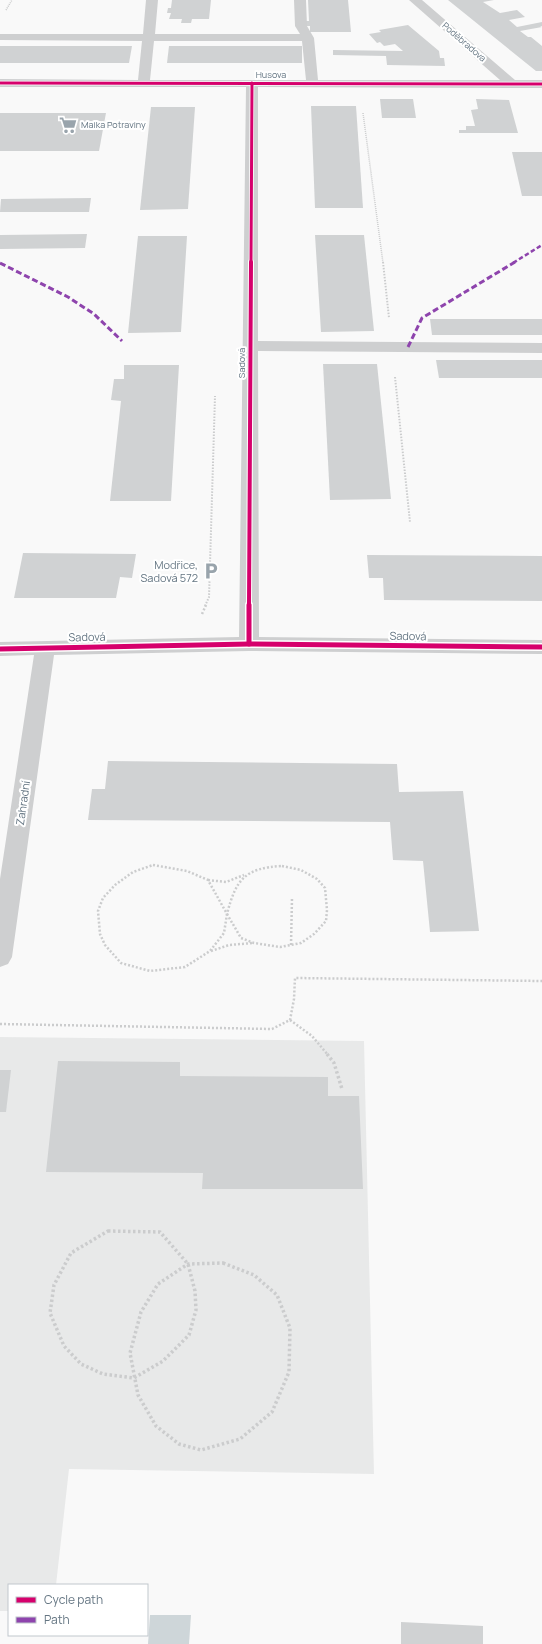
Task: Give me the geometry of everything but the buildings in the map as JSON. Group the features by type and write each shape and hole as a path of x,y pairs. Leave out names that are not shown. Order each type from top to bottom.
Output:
{"street":[{"path":"144,83 152,0"},
{"path":"300,0 301,26 308,38 312,83"},
{"name":"Poděbradova","path":"415,0 512,84"},
{"path":"0,37 149,39 308,38"},
{"name":"Husova","path":"0,83 540,85"},
{"name":"Sadová","path":"249,644 252,83"},
{"path":"250,346 542,348"},
{"name":"Sadová","path":"0,649 249,644 542,648"},
{"name":"Zahradní","path":"0,957 45,648"}],"path":[{"path":"362,110 383,264 410,522"},
{"path":"202,615 209,597 215,395"},
{"path":"208,880 241,938 254,943 280,947 301,943 314,934 326,921 327,910 325,888 317,879 301,870 282,866 266,867 226,882 208,880 187,871 153,865 133,872 115,885 103,898 98,910 100,934 105,945 121,963 150,971 185,967 210,951 229,945 254,943"},
{"path":"210,951 224,932 232,894 245,875"},
{"path":"291,945 292,898"},
{"path":"290,1020 294,999 295,978 542,981"},
{"path":"0,1024 272,1029 290,1020"},
{"path":"290,1020 312,1036 334,1064 342,1089"},
{"path":"108,1230 160,1232 188,1264 195,1291 196,1310 189,1335 163,1361 134,1378 103,1374 81,1364 64,1346 50,1313 54,1285 71,1253 108,1230"},
{"path":"223,1263 254,1275 277,1295 290,1328 289,1372 272,1412 240,1439 201,1450 179,1444 156,1426 138,1394 130,1353 141,1312 158,1284 188,1264 223,1263"}],"shaded area":[{"path":"0,1037 364,1041 374,1474 69,1469 56,1584 8,1584 8,1611 0,1611"},
{"path":"150,1615 191,1615 189,1644 148,1644"}],"marked path":[{"path":"408,347 422,318 542,245"},
{"path":"0,263 68,297 94,314 122,341"}],"cycle path":[{"path":"0,83 542,84"},
{"path":"249,644 252,83"},
{"path":"0,649 249,644 542,647"}],"place":[{"name":"Maika Potraviny","path":"68,125"},
{"name":"Modřice, Sadová 572","path":"211,571"}]}
